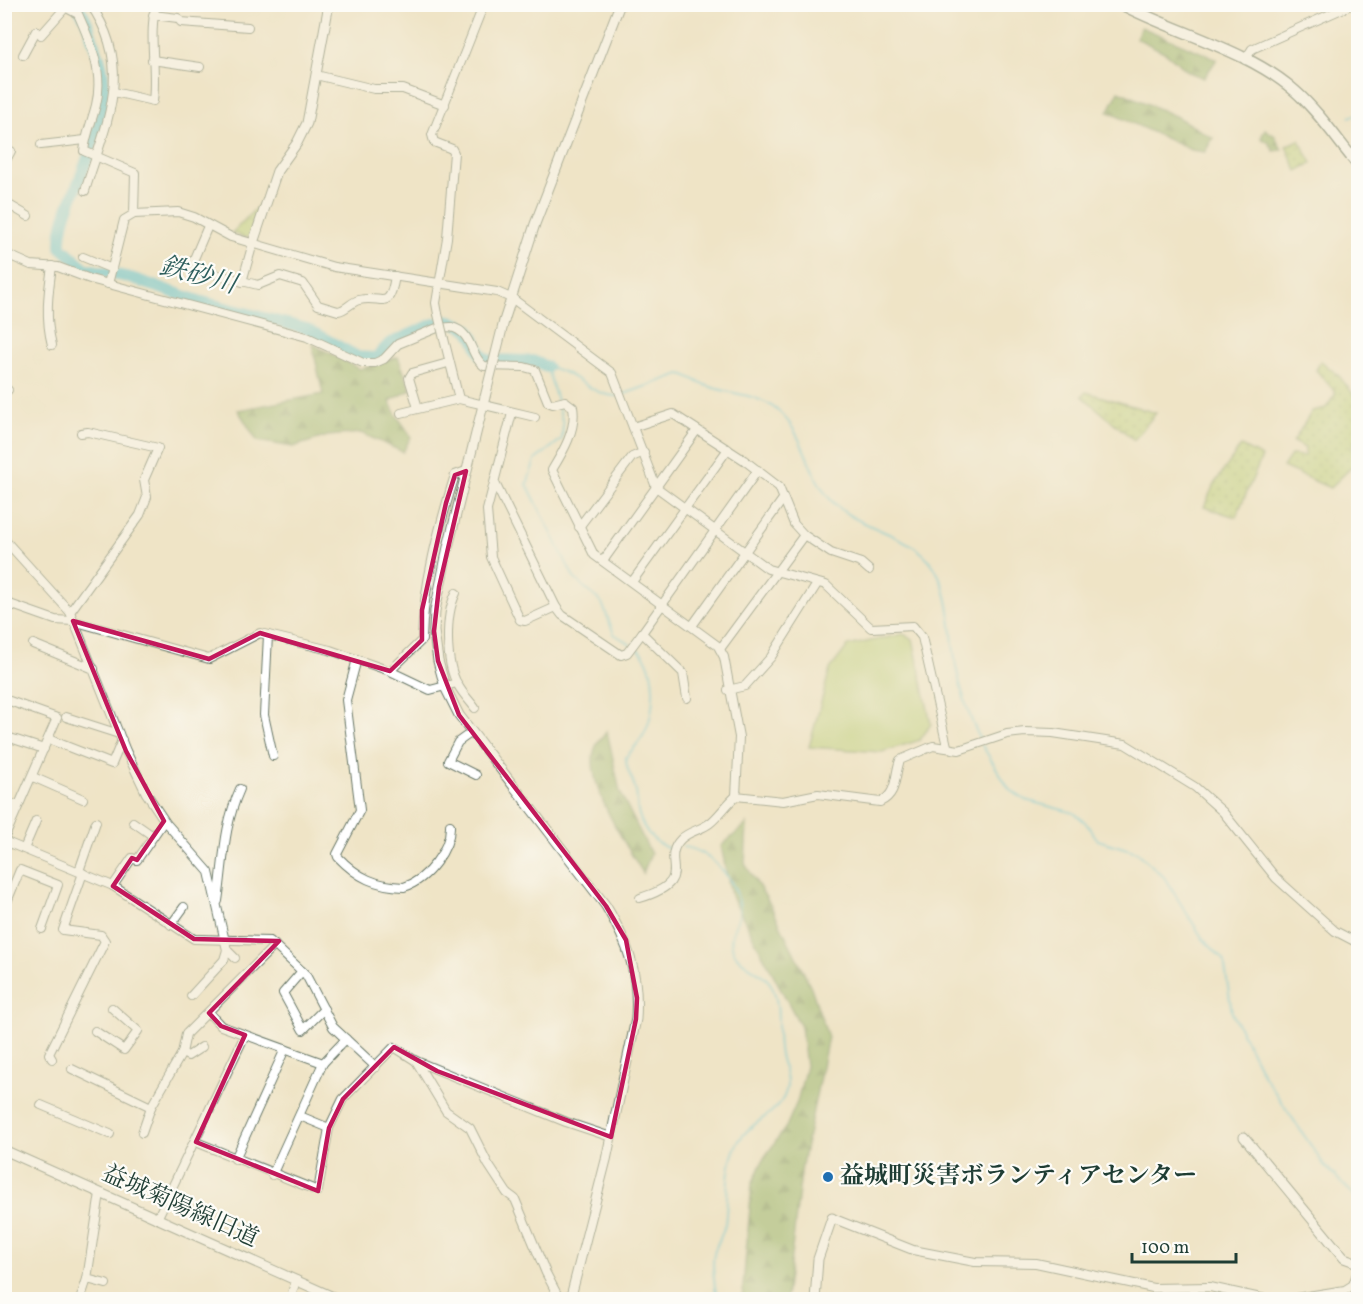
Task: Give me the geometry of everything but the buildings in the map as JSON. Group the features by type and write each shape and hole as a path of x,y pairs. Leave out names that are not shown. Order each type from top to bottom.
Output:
{"main road":[{"path":"1121,4 1149,19 1245,60 1295,92 1359,165"}],"street":[{"path":"114,92 153,101 156,80 152,60 153,15 156,4"},
{"path":"242,282 277,171 297,143 307,123 329,4"},
{"path":"459,399 448,363 436,303 447,238 454,153 452,149 434,142 432,137 484,4"},
{"path":"570,1299 611,1137 636,1018 637,998 626,940 606,906 459,715 446,687 435,646 435,611 466,471 510,297 535,224 620,4"},
{"path":"1245,60 1252,50 1353,4"},
{"path":"78,15 90,5 113,59 114,92 105,132 85,191"},
{"path":"24,55 38,33 62,6 78,15 97,64 96,104 84,151 135,173 134,214"},
{"path":"153,15 178,18 181,22 248,27"},
{"path":"152,60 200,67"},
{"path":"316,75 374,88 403,89 445,105"},
{"path":"41,145 85,140"},
{"path":"4,147 11,151 4,164"},
{"path":"4,202 28,216"},
{"path":"108,284 124,220 134,214 178,212 194,217 231,237 334,267 510,297 607,368 617,381 656,487 775,572 826,585 871,628 913,626 922,637 947,746"},
{"path":"208,226 190,268 258,285 280,276 303,283 318,305 338,311 362,299 381,302 388,298 393,292 395,276"},
{"path":"4,253 31,265 52,266 108,284 307,338 363,363 375,363 384,359 398,344 437,328 455,327 469,338 477,358 484,366 524,366 535,370 548,402 569,402 573,407 574,420 564,450 552,470 579,527 594,555 663,604 720,649 724,657 728,690 739,737 736,796 720,810 711,823 679,840 676,847 673,880 664,890 640,898"},
{"path":"83,257 112,269"},
{"path":"52,266 46,307 47,325 52,345"},
{"path":"418,408 410,378 412,373 448,363"},
{"path":"402,413 459,399 484,401 512,413 535,417"},
{"path":"512,413 487,510 491,557 519,618 525,621 555,607"},
{"path":"633,427 673,414 728,449 779,488 794,524 804,535 831,553 861,563 868,570"},
{"path":"603,561 698,430"},
{"path":"71,616 140,515 147,497 144,480 158,448 88,432 81,433"},
{"path":"632,582 728,449"},
{"path":"579,527 632,457 644,452"},
{"path":"495,483 555,607 619,655 627,653 758,470"},
{"path":"390,671 422,640 422,610 446,503 454,475 466,471"},
{"path":"692,626 783,499"},
{"path":"720,649 804,535"},
{"path":"4,539 71,616 146,793 164,821 209,872 224,941 227,950 235,958"},
{"path":"728,690 745,686 771,657 817,584"},
{"path":"456,593 449,607 449,654 457,683 475,708"},
{"path":"4,602 55,620 71,616 209,659 260,633 357,659 390,671 430,690 457,683"},
{"path":"268,635 264,715 273,756"},
{"path":"640,635 683,673 687,698"},
{"path":"33,644 94,669"},
{"path":"357,659 346,700 360,810 337,854 338,857 354,873 378,885 404,888 433,867 450,835 450,825"},
{"path":"4,699 57,718 4,840 113,886 194,939 270,941 302,971 333,1027 376,1067"},
{"path":"66,717 121,737"},
{"path":"472,732 458,742 448,761 476,776"},
{"path":"736,796 783,801 818,794 880,802 894,790 900,760 933,746 947,746 959,750 1007,734 1053,733 1125,744 1195,788 1223,812 1276,878 1308,909 1335,932 1359,942"},
{"path":"4,736 44,749"},
{"path":"48,739 112,764 121,737"},
{"path":"33,777 83,799"},
{"path":"218,905 225,854 224,838 230,812 240,789"},
{"path":"4,801 18,806"},
{"path":"24,849 36,821"},
{"path":"113,886 130,856 137,860 164,821"},
{"path":"52,1059 49,1054 105,941 100,935 63,930 96,822"},
{"path":"133,822 153,836"},
{"path":"4,909 20,870 58,885 42,929"},
{"path":"171,925 184,908"},
{"path":"142,1133 151,1107 182,1053 186,1034 274,945"},
{"path":"191,996 224,960 227,950"},
{"path":"302,971 283,993 303,1030 324,1009"},
{"path":"95,1031 124,1050 138,1031 112,1008"},
{"path":"209,1013 221,1026 323,1063"},
{"path":"157,1219 173,1182 196,1142 245,1035"},
{"path":"272,1175 323,1063 346,1039"},
{"path":"182,1053 188,1056 202,1047"},
{"path":"196,1142 272,1175 318,1191 329,1128 343,1099 394,1047 416,1061 566,1122 611,1137"},
{"path":"235,1159 285,1049"},
{"path":"416,1061 446,1111 470,1128 488,1164 507,1193 516,1199 546,1273 560,1299"},
{"path":"72,1069 151,1107"},
{"path":"41,1105 110,1134"},
{"path":"300,1116 329,1128"},
{"path":"1244,1137 1344,1258 1359,1263"},
{"name":"益城菊陽線旧道","path":"4,1150 340,1299"},
{"path":"80,1299 87,1279 100,1193"},
{"path":"815,1299 818,1259 832,1218 913,1250 975,1262 1036,1263 1153,1288 1210,1287 1270,1299"},
{"path":"1283,1299 1307,1298 1345,1290 1353,1285 1359,1270"},
{"path":"87,1279 106,1284"},
{"path":"290,1299 296,1280"}],"highlighted area":[{"path":"466,471 439,587 434,631 438,661 459,715 606,906 626,940 637,998 636,1019 611,1137 437,1071 394,1047 343,1099 329,1128 318,1191 196,1142 245,1035 221,1026 209,1013 279,941 194,939 113,886 132,858 137,860 164,821 126,751 73,621 209,659 260,633 390,671 422,640 422,610 446,503 455,475"}],"green space":[{"path":"1141,27 1217,59 1204,78 1189,72 1166,53 1136,38"},
{"path":"1119,91 1177,117 1213,138 1205,152 1191,150 1108,112"},
{"path":"1265,129 1275,136 1282,150 1274,151 1269,143 1261,138"},
{"path":"1299,140 1312,163 1297,171 1286,146"},
{"path":"260,204 251,234 246,238 232,233"},
{"path":"312,344 360,369 398,357 411,390 390,401 393,410 411,437 403,452 361,433 328,436 293,447 257,441 238,410 323,394"},
{"path":"1321,361 1339,376 1358,400 1358,439 1351,448 1358,454 1358,461 1330,488 1283,467 1291,455 1304,456 1305,448 1293,442 1312,411 1326,408 1336,393 1316,370"},
{"path":"1086,392 1156,413 1134,440 1082,396"},
{"path":"1241,446 1262,457 1236,517 1204,507 1214,484"},
{"path":"903,634 913,639 931,724 920,740 882,752 809,747 830,669 848,646"},
{"path":"607,731 620,792 651,854 643,873 608,811 595,776 593,760 596,746"},
{"path":"747,824 745,864 770,904 811,987 828,1037 802,1165 786,1299 742,1299 752,1184 764,1158 786,1127 797,1102 806,1066 801,1027 731,895 721,846"}],"waterway":[{"name":"鉄砂川","path":"75,4 88,25 104,82 101,116 66,213 61,238 61,247 85,268 131,278 199,301 307,329 358,357 376,358 389,344 434,324 451,321 468,329 481,355 488,360 533,361 547,367"},
{"path":"1350,117 1358,114"},
{"path":"557,401 547,367 566,373 591,388 609,395 619,396 680,374 709,387 756,398 773,407 792,427 815,476 830,499 857,520 904,541 930,561 943,587 960,685 968,712 980,739"},
{"path":"558,406 563,424 562,439 535,460 527,484 574,578 602,603 614,634 630,644"},
{"path":"635,647 643,654 648,664 652,676 653,701 648,725 640,740 626,757 627,765 636,790 638,813 644,827 652,838 670,849"},
{"path":"982,745 1009,789 1025,800 1074,813 1085,822 1098,840 1137,852 1164,877 1203,939 1224,960 1232,1013 1264,1076 1324,1165 1358,1199"},
{"path":"683,847 693,849 714,862 731,882 736,893 739,915 732,934 732,946 738,957 766,978 774,991 778,1009 780,1055 787,1082 785,1095 780,1103 746,1132 740,1139 731,1159 725,1224 713,1259 717,1300"}],"place":[{"name":"益城町災害ボランティアセンター","path":"828,1177"}]}
